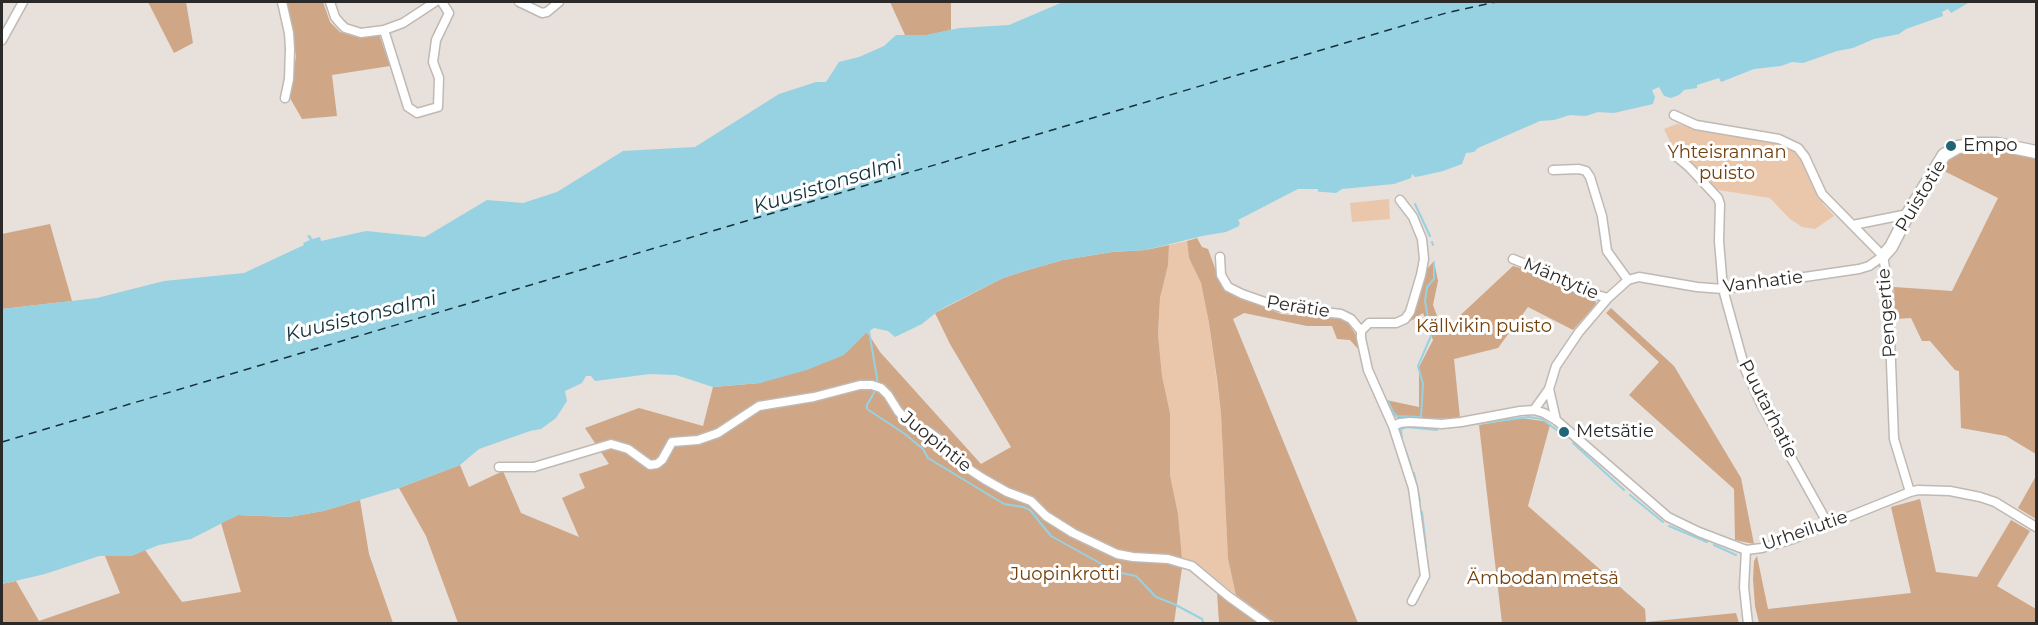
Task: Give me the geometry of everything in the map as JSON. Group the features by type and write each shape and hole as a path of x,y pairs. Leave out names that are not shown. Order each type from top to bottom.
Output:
{"street":[{"path":"2,40 23,2"},
{"path":"282,2 289,33 290,50 289,80 285,98"},
{"path":"330,2 335,17 345,28 362,33 384,30 403,23 435,2"},
{"path":"384,30 408,107 417,113 438,107 439,78 433,62 435,40 449,13 442,2"},
{"path":"519,2 542,13 547,12 559,2"},
{"name":"Pengertie","path":"1674,116 1696,125 1779,139 1797,148 1805,157 1821,194 1883,256 1888,286 1894,439 1910,492"},
{"name":"Puistotie","path":"1883,256 1891,247 1944,155 1958,147 1997,144 2037,152"},
{"name":"Puutarhatie","path":"1677,157 1718,198 1723,289 1745,369 1761,404 1828,524"},
{"path":"1393,426 1410,422 1442,424 1461,422 1534,410 1549,389 1562,354 1608,298 1628,280 1607,251 1602,216 1586,171 1553,170"},
{"path":"1400,200 1413,217 1422,239 1424,259 1412,304 1405,319 1396,322 1369,323 1361,331 1361,338 1368,370 1393,426 1413,488 1425,576 1412,601"},
{"path":"1853,225 1908,214"},
{"name":"Perätie","path":"1220,256 1221,275 1228,287 1279,307 1341,314 1351,319 1361,331"},
{"name":"Vanhatie","path":"1628,280 1639,277 1723,289 1859,269 1869,266 1883,256"},
{"name":"Mäntytie","path":"1513,259 1546,272 1579,290 1608,298"},
{"name":"Juopintie","path":"499,467 534,466 611,444 628,449 650,465 657,464 662,460 672,442 698,440 718,433 759,406 814,397 860,385 872,385 888,394 897,411 914,429 929,432 940,440 958,462 1007,492 1031,501 1046,516 1073,533 1117,554 1168,559 1192,566 1267,624"},
{"path":"1549,389 1556,420"},
{"name":"Urheilutie","path":"1534,410 1556,420 1668,517 1746,550 1775,545 1910,492 1950,491 1980,497 1995,502 2037,527"},
{"path":"1746,550 1744,587 1748,624"}],"green space":[{"path":"148,2 186,2 193,43 174,53"},
{"path":"286,2 323,2 330,22 340,32 356,37 379,34 390,66 332,75 337,116 302,119 290,98 296,56"},
{"path":"890,2 951,2 951,30 927,35 905,35"},
{"name":"Yhteisrannan puisto","path":"1677,124 1781,145 1794,152 1807,168 1823,204 1834,216 1815,229 1802,227 1789,218 1770,198 1712,189 1674,150 1664,129"},
{"path":"1992,147 2036,156 2036,454 2006,436 1961,428 1959,371 1955,370 1930,341 1922,341 1911,318 1895,319 1894,287 1952,291 1998,198 1940,169 1948,159 1959,152"},
{"path":"1389,199 1390,219 1352,222 1350,203"},
{"path":"50,224 72,301 2,309 2,234"},
{"path":"1197,238 1202,247 1208,249 1219,279 1227,292 1281,314 1340,319 1348,323 1356,335 1359,350 1350,340 1337,339 1332,326 1307,326 1244,313 1233,319 1358,623 1275,623 1236,595 1228,559 1221,413 1217,379 1201,283 1189,258 1187,241"},
{"path":"1187,241 1189,258 1201,283 1209,323 1221,413 1228,559 1236,595 1199,565 1182,558 1178,514 1170,475 1170,413 1162,376 1158,334 1160,298 1168,265 1169,245"},
{"name":"Juopinkrotti","path":"1169,245 1168,265 1160,298 1158,334 1162,376 1170,413 1170,475 1178,514 1182,558 1174,623 458,623 426,536 399,488 460,465 469,487 503,471 521,513 579,537 562,498 585,488 579,474 609,464 585,428 639,408 703,426 713,387 760,383 867,332 880,352 981,464 1011,447 950,344 935,313 1003,278 1028,270 1063,260"},
{"name":"Källvikin puisto","path":"1434,261 1438,281 1433,305 1440,324 1452,323 1513,266 1535,272 1595,297 1596,304 1573,330 1528,307 1498,348 1454,359 1460,418 1403,420 1389,410 1386,400 1419,407 1419,367 1433,340 1423,313 1411,321 1427,269"},
{"path":"1611,308 1674,366 1741,478 1754,544 1735,540 1734,489 1629,395 1659,362 1606,313"},
{"name":"Ämbodan metsä","path":"1521,418 1543,421 1550,425 1528,506 1645,609 1646,622 1736,613 1739,623 1502,623 1479,425"},
{"path":"2036,476 2036,519 2018,508"},
{"path":"1920,499 1936,572 1977,577 2011,520 2030,531 1997,586 2036,609 2036,623 1759,623 1753,579 1754,561 1757,556 1768,609 1911,593 1891,507"},
{"path":"360,500 369,554 393,623 2,624 2,584 16,581 39,621 120,593 105,556 131,556 145,550 182,602 241,592 221,523 238,515 289,517 323,511"},
{"path":"1217,592 1260,623 1219,623"}],"water":[{"name":"Kuusistonsalmi","path":"1063,2 1970,2 1951,13 1948,9 1942,12 1943,16 1906,29 1899,34 1874,39 1853,48 1803,63 1792,62 1781,66 1754,69 1721,82 1719,78 1697,85 1697,88 1684,90 1671,98 1664,96 1659,87 1652,90 1655,97 1653,104 1614,113 1570,115 1540,121 1478,148 1474,152 1466,153 1462,164 1443,171 1415,177 1412,174 1411,178 1394,184 1342,189 1336,193 1298,190 1240,221 1239,226 1226,232 1146,250 1112,252 1063,260 1028,270 1003,278 949,305 922,324 895,337 888,331 874,328 844,355 807,370 760,383 713,387 676,375 650,374 595,381 591,376 586,376 582,383 565,391 567,401 556,418 541,429 479,449 460,465 399,488 323,511 289,517 238,515 191,539 159,545 131,556 99,556 45,574 2,584 2,309 97,298 164,281 244,273 304,245 303,243 310,240 307,236 310,235 312,239 320,237 321,241 366,231 425,237 487,200 523,203 557,192 623,151 695,147 779,94 816,82 826,82 839,62 859,57 884,46 896,35 926,35 960,28 1009,25"}],"pier":[{"path":"1298,189 1318,189 1318,193 1298,193 1240,223 1238,220"}],"waterway":[{"path":"1415,204 1430,236"},
{"path":"1388,401 1397,416 1421,417 1423,384 1418,366 1431,336 1425,301 1427,287 1434,279 1434,262"},
{"path":"869,331 878,384"},
{"path":"875,391 867,409 905,434 923,449 928,458 1004,504 1030,510 1051,536 1116,572 1136,576 1156,597 1202,619 1204,624"},
{"path":"1445,428 1529,417 1542,419 1567,438"},
{"path":"1411,466 1402,440 1401,429 1407,427 1437,430"},
{"path":"1573,443 1624,490"},
{"path":"1414,473 1420,501"},
{"path":"1630,495 1663,522"},
{"path":"1422,512 1426,547"},
{"path":"1669,526 1707,542"},
{"path":"1714,545 1736,555"},
{"path":"1427,558 1428,568"}],"ferry route":[{"path":"2,442 1446,13 1496,2"}],"place":[{"name":"Empo","path":"1951,146"},
{"name":"Metsätie","path":"1564,432"}]}
